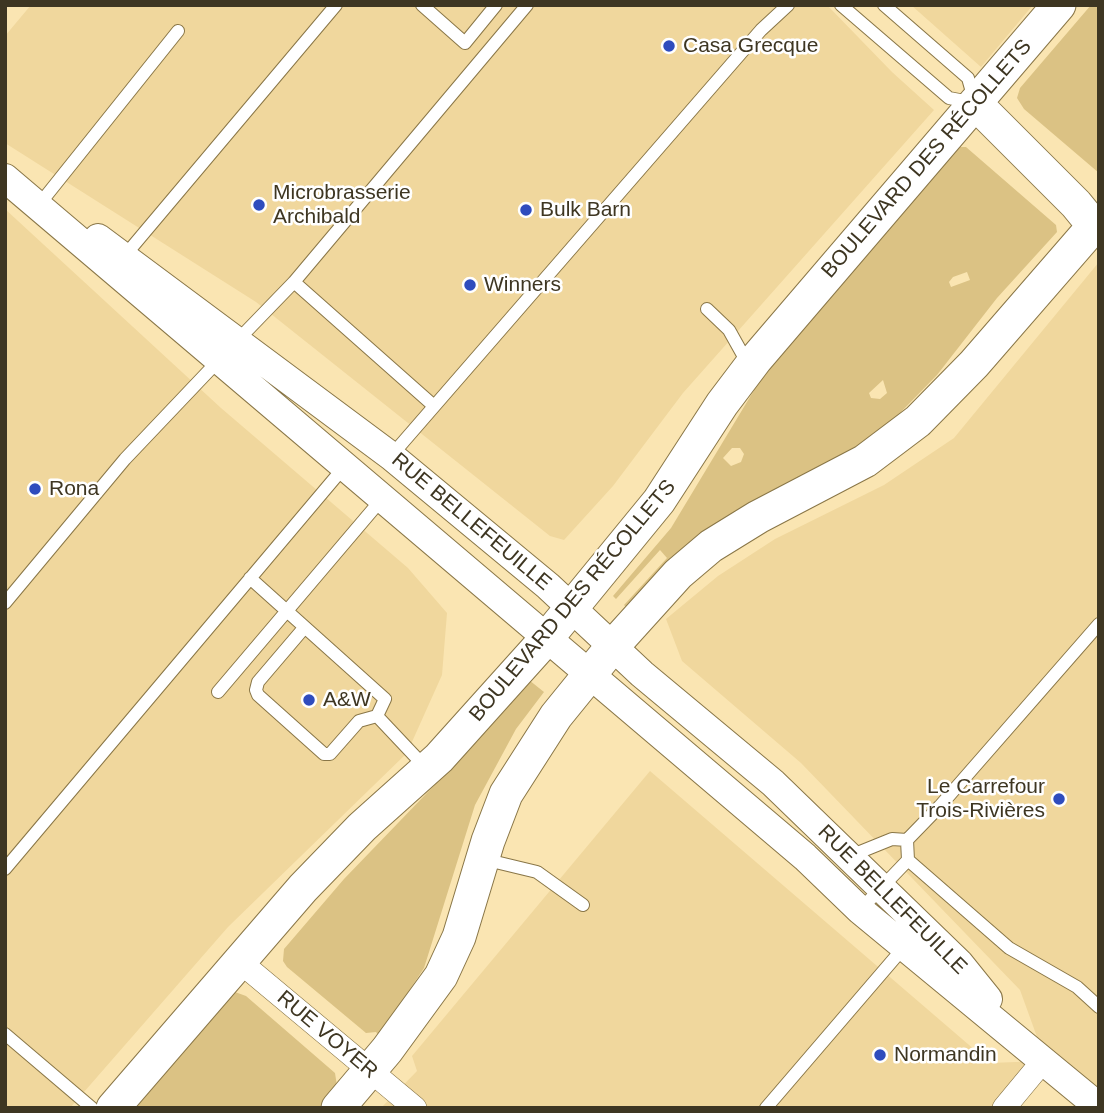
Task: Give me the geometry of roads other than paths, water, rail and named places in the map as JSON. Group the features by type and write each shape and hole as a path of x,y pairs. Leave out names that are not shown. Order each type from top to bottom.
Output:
{"main road":[{"name":"BOULEVARD DES RÉCOLLETS","path":"113,1108 328,861 427,769 546,639 659,501 749,368 1059,5"},
{"path":"338,1108 420,1007 446,967 464,925 497,816 517,774 556,716 612,647 678,575 717,542 758,517 865,461 918,421 974,364 1097,227 975,103"}],"street":[{"name":"RUE BELLEFEUILLE","path":"5,178 46,213 238,340 391,456 572,608 612,647 773,783 881,889 913,937 1033,1053 1099,1107"},
{"name":"RUE BELLEFEUILLE","path":"118,262 218,360 805,857 860,910 913,937"},
{"name":"RUE VOYER","path":"239,961 415,1108"},
{"path":"1004,1108 1033,1053"}],"lane":[{"path":"118,262 336,5"},
{"path":"422,5 465,43 496,5"},
{"path":"5,603 125,459 294,282 527,5"},
{"path":"391,456 746,46 788,5"},
{"path":"841,5 949,98 975,103 968,78 884,5"},
{"path":"46,213 178,31"},
{"path":"294,282 434,406"},
{"path":"707,309 729,330 749,368"},
{"path":"5,869 345,465"},
{"path":"218,692 381,500"},
{"path":"250,578 385,699 377,716 359,721 334,751 324,754 258,695 258,681 304,628"},
{"path":"850,856 892,839 906,840 940,806 1099,624"},
{"path":"377,716 427,769"},
{"path":"906,840 908,860 1009,948 1077,987 1099,1007"},
{"path":"482,859 537,872 583,905"},
{"path":"860,910 908,860"},
{"path":"766,1108 913,937"},
{"path":"5,1034 92,1108"}],"place":[{"name":"Casa Grecque","path":"669,46"},
{"name":"Microbrasserie Archibald","path":"259,205"},
{"name":"Bulk Barn","path":"526,210"},
{"name":"Winners","path":"470,285"},
{"name":"Rona","path":"35,489"},
{"name":"A&W","path":"309,700"},
{"name":"Le Carrefour Trois-Rivières","path":"1059,799"},
{"name":"Normandin","path":"880,1055"}]}
